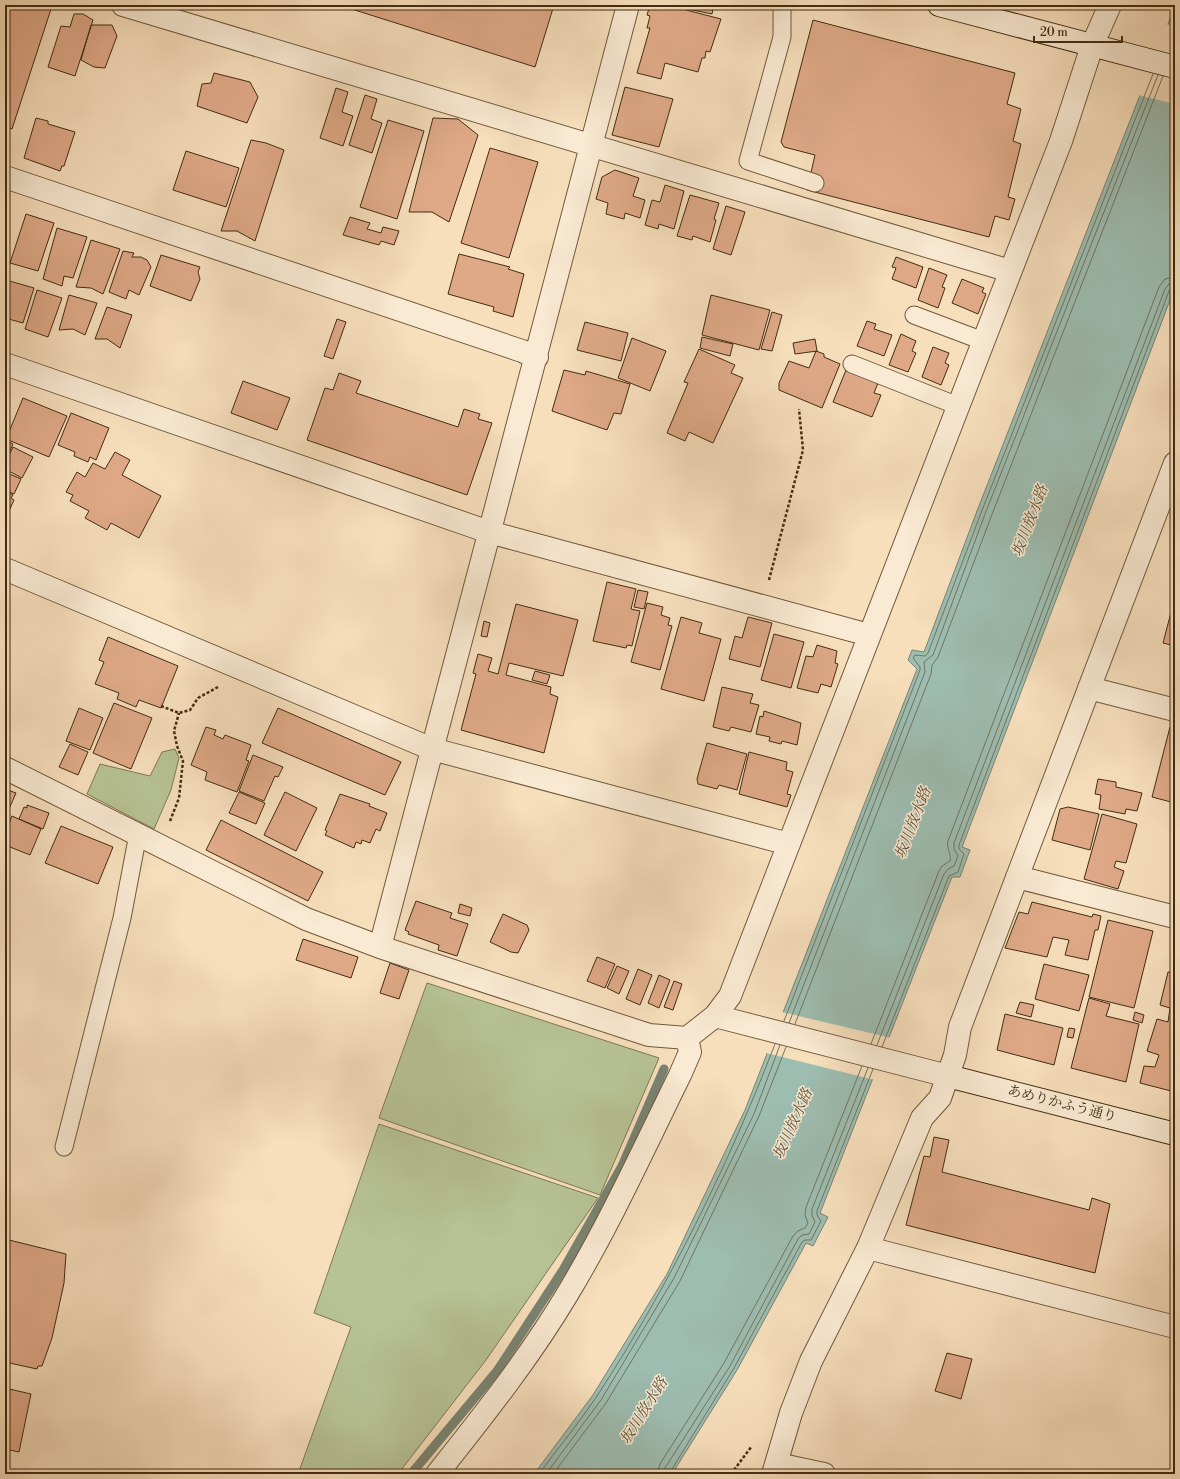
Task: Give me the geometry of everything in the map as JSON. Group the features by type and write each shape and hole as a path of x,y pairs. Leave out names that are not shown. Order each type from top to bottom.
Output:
{"street":[{"path":"123,5 1010,271"},
{"path":"380,947 489,532 537,357 628,5"},
{"path":"939,5 1175,68"},
{"path":"5,768 306,920 380,947 649,1035 687,1038 722,1018 1061,142 1092,46 1110,5"},
{"path":"5,177 537,357"},
{"path":"5,364 489,532 869,635"},
{"path":"824,1474 775,1469 791,1413 811,1361 868,1248 922,1118 940,1098 955,1055 960,1027 1175,463"},
{"path":"5,569 432,748 789,844"},
{"path":"1089,688 1175,710"},
{"path":"1017,877 1175,917"},
{"name":"あめりかふう通り","path":"722,1018 1175,1134"},
{"path":"437,1474 496,1401 568,1294 614,1209 680,1075 690,1052 687,1038"},
{"path":"868,1248 1175,1327"}],"lane":[{"path":"782,5 782,37 748,160 815,183"},
{"path":"914,315 983,341"},
{"path":"852,364 958,406"},
{"path":"64,1147 122,918 138,834"}],"path":[{"path":"762,606 803,450 799,409"},
{"path":"161,706 179,713 190,710 198,698 219,687 230,664"},
{"path":"160,846 179,798 183,761 177,746 174,731 179,713"}],"green space":[{"path":"175,749 179,758 171,790 154,829 87,794 100,764 150,776 162,752"},
{"path":"427,983 659,1058 600,1195 379,1118"},
{"path":"379,1124 598,1198 486,1360 398,1474 298,1474 351,1327 314,1313"}],"water":[{"name":"坂川放水路","path":"1175,6 1175,287 962,847 970,850 960,877 952,877 820,1213 828,1217 813,1246 806,1243 737,1370 672,1474 534,1474 593,1395 667,1274 745,1110 917,669 908,660 912,650 924,652 977,511"}],"pier":[{"path":"1166,24 1175,27 1175,104 1138,95"},
{"path":"782,1012 891,1038 875,1080 766,1053"}],"building":[{"path":"6,5 38,5 51,9 12,129 5,126"},
{"path":"339,5 554,5 535,67"},
{"path":"650,5 667,5 721,19 710,52 706,51 705,58 702,58 698,72 665,63 661,79 637,73 650,28 647,28 650,16 647,15"},
{"path":"668,5 714,5 712,14"},
{"path":"74,14 83,14 93,20 75,76 48,67 61,26 70,27"},
{"path":"813,20 1015,73 1007,104 1021,109 1013,141 1021,144 1008,197 1015,199 1009,220 995,216 989,237 807,190 815,155 784,147 781,142"},
{"path":"91,25 112,25 117,36 105,68 94,67 81,60"},
{"path":"214,73 250,82 258,97 247,123 197,106 202,84 211,83"},
{"path":"625,87 673,99 659,147 612,135"},
{"path":"336,88 348,92 342,112 353,116 343,146 320,138"},
{"path":"365,95 377,99 371,119 382,123 372,153 349,145"},
{"path":"36,118 48,121 48,124 75,132 64,166 62,166 60,171 24,158"},
{"path":"433,118 458,119 478,135 449,222 432,212 409,212"},
{"path":"388,120 424,131 397,219 360,207"},
{"path":"251,140 266,143 284,150 255,241 237,231 221,231"},
{"path":"490,148 538,162 509,258 461,243"},
{"path":"186,151 239,168 226,207 173,190"},
{"path":"615,170 639,178 633,196 645,200 640,218 625,213 624,219 606,214 608,203 596,199 602,177"},
{"path":"665,185 684,191 674,229 659,224 658,229 645,225 652,200 660,202"},
{"path":"690,195 719,203 714,219 716,220 710,242 693,236 692,240 677,236"},
{"path":"726,206 745,212 731,255 713,249"},
{"path":"26,214 54,223 38,271 10,263"},
{"path":"350,217 370,223 367,229 381,233 383,227 399,231 394,245 381,241 379,245 343,235"},
{"path":"57,228 87,237 73,278 64,276 62,286 43,279"},
{"path":"91,240 120,249 103,294 91,288 76,287"},
{"path":"123,251 134,253 132,257 141,257 147,260 151,267 139,295 129,290 126,299 109,292"},
{"path":"459,254 510,267 508,269 524,274 513,317 493,311 494,307 448,294"},
{"path":"161,255 200,267 198,272 200,279 191,301 150,286"},
{"path":"896,257 923,267 916,288 892,279 896,268 892,267"},
{"path":"929,268 947,275 942,287 945,288 938,308 918,300"},
{"path":"962,279 984,288 982,292 986,294 978,314 952,303"},
{"path":"6,280 34,288 23,323 5,318"},
{"path":"37,290 62,298 48,337 25,329"},
{"path":"69,295 97,303 85,335 73,329 59,330"},
{"path":"711,295 770,310 759,350 702,335"},
{"path":"107,307 132,315 120,348 107,339 95,339"},
{"path":"772,312 782,315 772,351 761,349"},
{"path":"337,319 346,322 333,359 324,356"},
{"path":"867,321 876,324 874,329 892,335 884,356 857,346"},
{"path":"585,322 628,333 621,361 577,350"},
{"path":"901,334 916,341 912,351 916,353 908,372 889,365"},
{"path":"702,337 733,344 730,356 700,348"},
{"path":"632,338 666,351 650,391 618,378"},
{"path":"815,339 817,351 795,354 793,343"},
{"path":"933,347 949,353 945,363 949,365 941,385 922,377"},
{"path":"699,349 735,365 731,373 743,378 713,443 689,432 685,441 667,433 688,383 684,382"},
{"path":"816,351 824,354 824,357 840,364 822,408 779,390 779,383 789,361 809,368"},
{"path":"564,370 585,375 586,371 630,384 621,414 614,413 607,430 552,411"},
{"path":"846,370 878,383 874,393 881,395 872,417 833,402"},
{"path":"339,373 361,381 356,393 458,427 464,409 480,414 478,419 492,423 467,495 307,440 325,388 333,390"},
{"path":"243,381 290,398 277,430 231,413"},
{"path":"23,398 67,416 49,457 6,439"},
{"path":"71,413 109,428 96,460 90,457 88,462 74,456 75,452 58,445"},
{"path":"5,440 13,444 5,461"},
{"path":"13,447 33,457 22,478 5,469 5,464"},
{"path":"115,452 130,460 122,475 161,496 139,538 111,523 107,530 85,518 89,511 70,501 73,495 66,492 77,472 85,477 93,463 105,469"},
{"path":"5,472 21,479 14,494 5,490"},
{"path":"5,491 13,495 11,498 14,500 5,520"},
{"path":"607,582 636,589 631,609 640,611 632,646 627,645 626,648 593,641"},
{"path":"638,590 648,592 644,609 634,607"},
{"path":"1175,597 1175,646 1163,643"},
{"path":"647,603 663,607 661,615 670,618 668,625 672,626 660,670 631,662"},
{"path":"516,604 578,620 563,676 509,663 506,675 551,687 550,694 558,697 544,753 461,730 476,674 473,673 478,654 492,658 488,671 498,674"},
{"path":"681,617 702,623 699,633 721,639 704,701 661,689"},
{"path":"748,617 772,623 760,667 729,659 735,636 742,638"},
{"path":"484,621 490,623 487,637 481,636"},
{"path":"774,634 804,642 791,688 761,680"},
{"path":"108,637 178,666 161,708 139,700 136,707 117,699 119,693 95,684 104,662 99,660"},
{"path":"817,645 837,651 835,663 838,664 831,687 821,684 818,693 797,688 806,656 813,657"},
{"path":"535,671 550,675 547,684 532,680"},
{"path":"722,687 753,694 750,703 759,705 751,732 731,727 729,731 713,727"},
{"path":"114,703 152,718 131,769 93,753"},
{"path":"79,708 103,718 90,750 66,741"},
{"path":"278,708 401,762 385,795 262,743"},
{"path":"764,711 801,723 797,745 782,741 781,744 769,741 770,737 756,734 760,716 763,717"},
{"path":"206,727 216,730 214,735 223,739 225,735 251,745 246,760 249,761 237,792 205,780 207,772 191,765"},
{"path":"1170,727 1175,728 1175,803 1152,797"},
{"path":"707,743 747,754 737,790 719,785 717,789 698,784 697,779"},
{"path":"70,744 88,752 78,775 59,767"},
{"path":"749,752 787,762 786,770 793,772 787,794 791,795 787,807 739,794"},
{"path":"253,755 283,767 278,777 275,776 264,801 239,791"},
{"path":"1098,779 1116,782 1116,787 1142,793 1137,811 1126,809 1125,814 1099,809 1101,795 1095,794"},
{"path":"5,789 16,793 6,816 5,816"},
{"path":"239,792 265,803 256,824 229,813"},
{"path":"285,792 317,808 296,851 264,835"},
{"path":"340,794 370,804 369,806 387,813 380,831 376,829 370,843 362,840 361,844 356,842 354,848 325,835 327,831 325,830"},
{"path":"27,805 49,813 43,829 19,819 24,807 27,808"},
{"path":"1068,807 1099,814 1090,850 1052,840 1060,809"},
{"path":"1102,814 1137,824 1126,863 1116,861 1114,867 1124,871 1118,889 1084,879"},
{"path":"12,816 41,829 30,855 5,845 5,833"},
{"path":"221,820 323,872 308,901 206,850"},
{"path":"61,826 113,847 98,884 45,863"},
{"path":"416,901 452,913 450,918 468,924 457,956 438,950 439,945 408,934 409,932 405,930"},
{"path":"1032,902 1092,917 1093,914 1101,916 1098,930 1095,930 1088,960 1065,955 1069,940 1053,937 1047,957 1005,948 1019,912 1028,914"},
{"path":"460,904 472,908 470,916 458,913"},
{"path":"503,914 527,925 529,930 518,953 511,952 490,942"},
{"path":"1108,920 1153,931 1134,1008 1089,997"},
{"path":"303,939 358,957 351,978 296,960"},
{"path":"1175,942 1175,960 1171,959"},
{"path":"597,957 615,964 605,988 587,981"},
{"path":"390,963 409,970 399,999 380,993"},
{"path":"1044,964 1089,975 1079,1011 1035,999"},
{"path":"617,966 629,971 619,994 607,988"},
{"path":"638,969 652,975 640,1005 626,999"},
{"path":"1168,972 1175,973 1175,1092 1140,1083 1144,1066 1155,1067 1159,1055 1147,1051 1157,1019 1168,1022 1170,1008 1160,1005"},
{"path":"659,975 670,980 659,1008 648,1003"},
{"path":"674,981 682,984 673,1010 664,1007"},
{"path":"1089,998 1110,1004 1106,1016 1139,1024 1126,1082 1071,1068"},
{"path":"1020,1002 1034,1005 1031,1017 1016,1013"},
{"path":"1135,1012 1144,1015 1142,1023 1133,1020"},
{"path":"1005,1014 1063,1028 1054,1065 997,1050"},
{"path":"1069,1028 1075,1029 1073,1038 1067,1037"},
{"path":"934,1137 949,1140 942,1172 1089,1210 1092,1198 1110,1204 1095,1273 906,1225 924,1156 930,1157"},
{"path":"5,1239 66,1254 64,1283 52,1338 42,1366 38,1366 37,1369 5,1362"},
{"path":"947,1353 972,1359 961,1399 935,1391"},
{"path":"5,1388 31,1394 19,1452 5,1449"}],"waterway":[{"path":"411,1474 497,1371 563,1270 622,1166 664,1069"}]}
